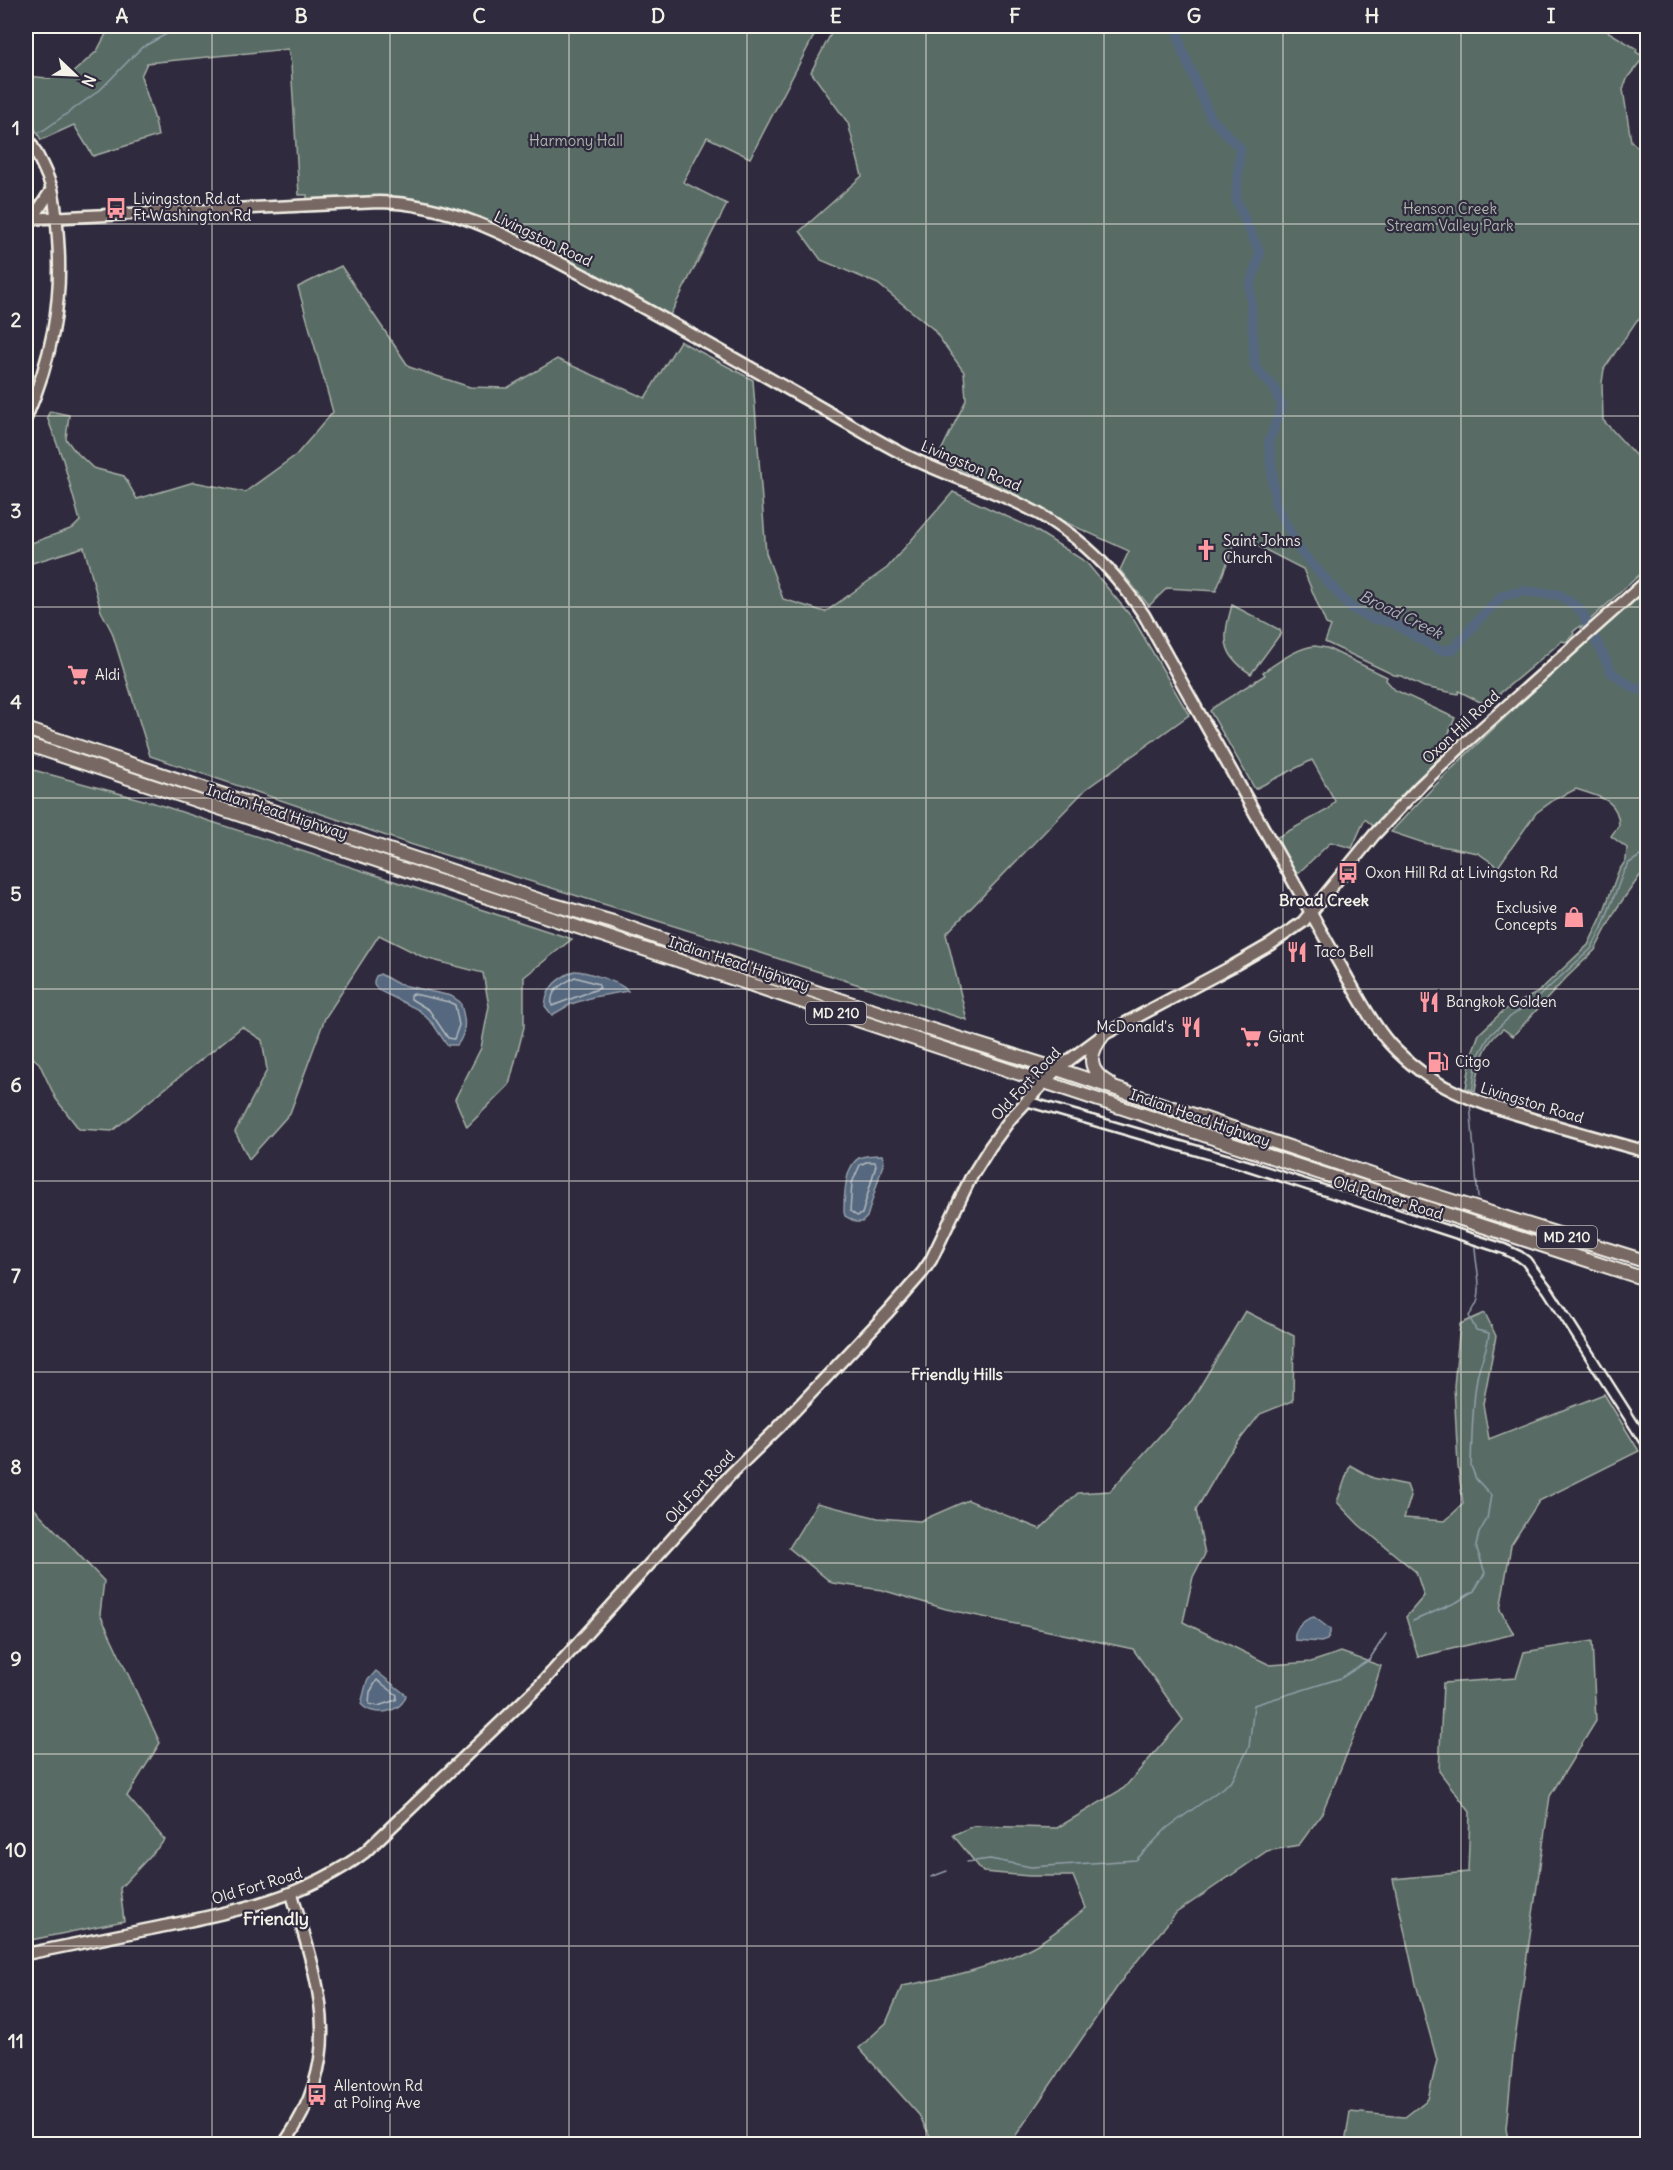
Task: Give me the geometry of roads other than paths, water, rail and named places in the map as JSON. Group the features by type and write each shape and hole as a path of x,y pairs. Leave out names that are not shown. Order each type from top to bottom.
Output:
{"highway":[{"name":"Indian Head Highway","path":"26,729 1411,1188 1647,1262"},
{"name":"Indian Head Highway","path":"26,744 1647,1280"},
{"path":"1104,1034 1095,1045 1091,1057 1095,1072 1107,1082 1132,1095"}],"main road":[{"path":"26,135 52,189 59,271 55,328 44,372 26,418"},
{"path":"26,219 36,212 52,189"},
{"name":"Livingston Road","path":"26,219 378,201 406,203 446,211 499,233 597,283 905,455 1008,498 1041,515 1088,549 1114,575 1136,603 1174,666 1380,1032 1418,1071 1461,1096 1647,1152"},
{"name":"Oxon Hill Road","path":"1311,913 1374,835 1420,786 1647,580"},
{"name":"Old Fort Road","path":"26,1954 224,1914 292,1894 339,1871 364,1852 542,1683 730,1475 778,1428 922,1273 931,1260 970,1179 1005,1126 1057,1069 1104,1034 1271,944 1303,922 1311,913"},
{"path":"284,2145 301,2116 314,2082 323,2027 321,2000 315,1973 292,1894"}],"street":[{"name":"Old Palmer Road","path":"1026,1101 1246,1165 1392,1214 1480,1240 1520,1256 1534,1270 1548,1290 1647,1447"}],"water":[{"path":"574,971 602,978 628,991 593,997 571,1004 552,1015 545,1006 548,993 558,980"},
{"path":"380,974 398,984 451,996 460,1002 464,1024 463,1034 457,1045 447,1045 433,1024 419,1010 378,990 374,981"},
{"path":"882,1155 884,1161 867,1217 862,1222 856,1222 845,1216 844,1212 848,1175 854,1162 859,1158"},
{"path":"1314,1617 1330,1629 1327,1640 1321,1642 1295,1640 1300,1625"},
{"path":"376,1671 406,1695 399,1706 386,1712 373,1711 361,1704 367,1681"}],"waterway":[{"path":"32,135 44,130 100,90 141,48 181,26"},
{"name":"Broad Creek","path":"1176,26 1182,50 1211,118 1240,148 1236,200 1260,253 1250,286 1255,367 1273,386 1282,406 1269,441 1275,503 1298,548 1351,608 1371,618 1391,622 1439,650 1453,650 1502,596 1523,591 1560,595 1580,609 1612,673 1632,687 1648,692"},
{"path":"1472,1093 1477,1058 1490,1035 1510,1017 1536,999 1591,949 1602,928 1623,873 1629,863 1648,851"},
{"path":"1470,1103 1478,1198"},
{"path":"1413,1621 1457,1602 1474,1591 1485,1573 1476,1546 1479,1533 1487,1519 1491,1495 1476,1479 1471,1466 1475,1389 1489,1333 1476,1330 1469,1316 1477,1303 1479,1293 1475,1246"},
{"path":"967,1862 990,1859 1031,1867 1136,1860 1167,1828 1232,1781 1249,1747 1254,1705 1341,1678 1369,1660 1386,1634"},
{"path":"931,1877 947,1871"}],"place":[{"name":"Livingston Rd at Ft Washington Rd","path":"116,208"},
{"name":"Saint Johns Church","path":"1206,550"},
{"name":"Aldi","path":"78,675"},
{"name":"Oxon Hill Rd at Livingston Rd","path":"1348,873"},
{"name":"Exclusive Concepts","path":"1574,917"},
{"name":"Taco Bell","path":"1297,952"},
{"name":"Bangkok Golden","path":"1429,1002"},
{"name":"McDonald's","path":"1191,1027"},
{"name":"Giant","path":"1251,1037"},
{"name":"Citgo","path":"1438,1062"},
{"name":"Allentown Rd at Poling Ave","path":"317,2095"}],"district":[{"name":"Broad Creek","path":"1324,900"},
{"name":"Friendly Hills","path":"957,1374"},
{"name":"Friendly","path":"276,1919"}],"park label":[{"name":"Harmony Hall","path":"576,141"},
{"name":"Henson Creek Stream Valley Park","path":"1450,218"}]}
